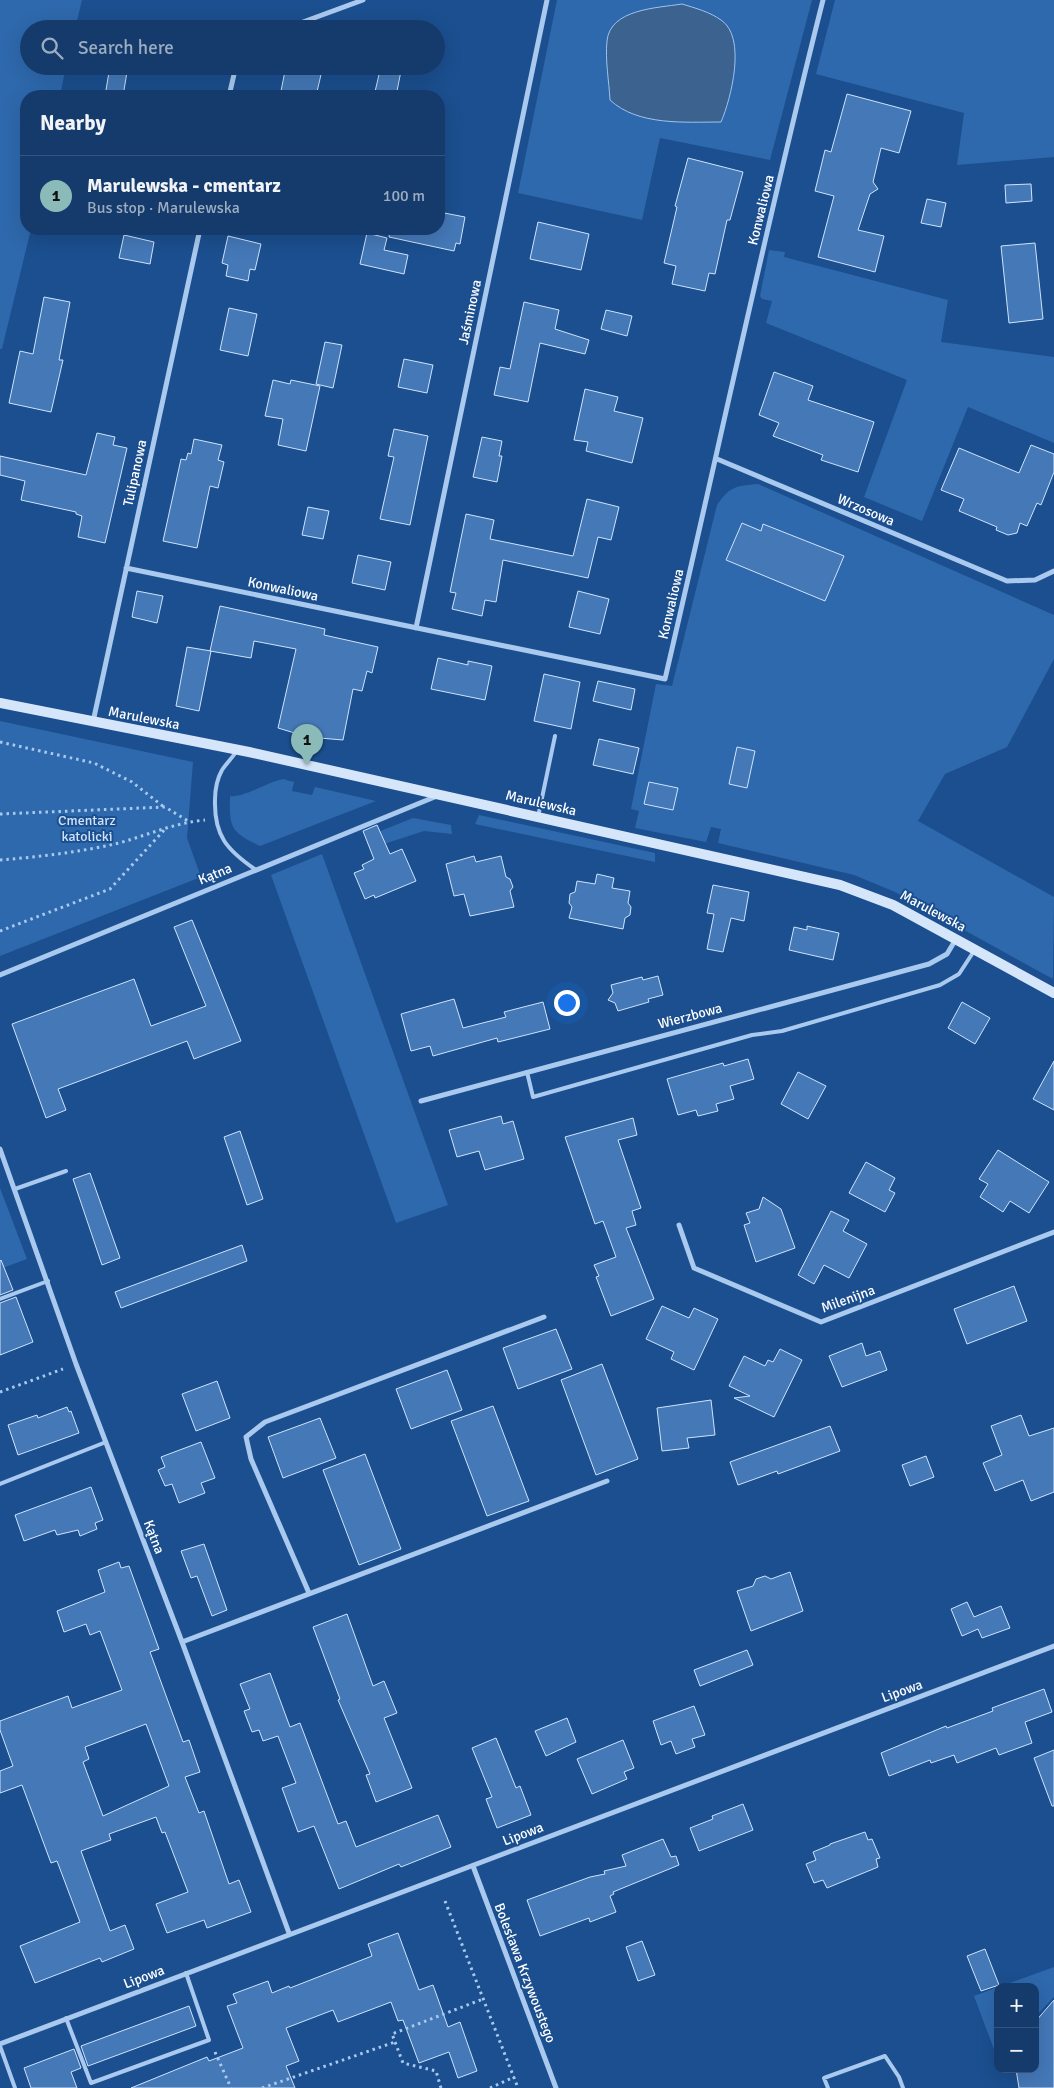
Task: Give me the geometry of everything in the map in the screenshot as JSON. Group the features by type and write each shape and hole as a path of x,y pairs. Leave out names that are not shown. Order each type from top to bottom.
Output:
{"street":[{"path":"309,20 363,0"},
{"name":"Jaśminowa","path":"416,628 547,0"},
{"name":"Konwaliowa","path":"126,568 665,678 717,459 754,285 823,0"},
{"path":"230,90 234,75"},
{"name":"Tulipanowa","path":"93,722 199,235"},
{"name":"Wrzosowa","path":"717,459 1007,582 1035,580 1054,571"},
{"name":"Marulewska","path":"0,703 237,750 840,885 893,905 1054,993"},
{"name":"Kątna","path":"0,975 439,794"},
{"name":"Wierzbowa","path":"421,1101 929,964 947,954 957,939"},
{"name":"Kątna","path":"0,1149 16,1189 76,1364 182,1642 289,1933"},
{"name":"Milenijna","path":"679,1225 694,1268 821,1322 1054,1232"},
{"path":"309,1594 252,1459 246,1437 265,1422 544,1317"},
{"path":"182,1642 607,1481"},
{"name":"Lipowa","path":"0,2045 289,1933 473,1866 1054,1646"},
{"name":"Bolesława Krzywoustego","path":"473,1866 556,2088"}],"lane":[{"path":"538,817 555,736"},
{"path":"237,750 221,772 217,784 215,791 215,819 221,836 236,856 256,870"},
{"path":"526,1072 533,1097 752,1034 782,1031 940,985 959,974 966,966 975,949"},
{"path":"16,1189 66,1170"},
{"path":"0,1299 48,1280"},
{"path":"0,1484 106,1442"},
{"path":"91,2083 209,2040 186,1973"},
{"path":"66,2018 93,2088"},
{"path":"0,2045 16,2088"},
{"path":"828,2088 824,2078 885,2056 899,2077 903,2088"}],"path":[{"path":"0,742 94,763 132,782 188,822"},
{"path":"0,814 165,807"},
{"path":"0,860 28,858 119,843 188,822 215,819"},
{"path":"0,931 110,889 168,827"},
{"path":"0,1392 76,1364"},
{"path":"445,1901 518,2088"},
{"path":"441,2088 436,2071 403,2062 392,2034 484,1999"},
{"path":"209,2040 232,2088"},
{"path":"262,2088 395,2042"},
{"path":"490,2088 514,2077"}],"green space":[{"path":"0,0 82,0 77,20 20,20 20,75 64,75 61,90 20,90 20,235 30,235 2,349 0,349"},
{"path":"557,0 812,0 770,160 660,138 642,220 518,193"},
{"path":"835,0 1054,0 1054,157 957,165 964,113 816,74"},
{"path":"769,250 785,252 784,257 948,300 941,342 1054,357 1054,443 968,407 922,521 864,497 907,380 766,323 772,301 762,299 760,296"},
{"path":"758,484 1054,615 1054,659 1007,747 945,774 918,821 1054,897 1053,979 895,892 854,875 718,843 721,829 711,827 706,842 635,828 639,811 631,809 656,684 672,686 717,505 734,488"},
{"name":"Cmentarz katolicki","path":"0,721 193,762 187,838 201,877 0,956"},
{"path":"283,779 294,782 292,791 312,795 315,787 376,801 260,846 243,837 234,828 230,815 230,796 242,795"},
{"path":"479,815 655,853 655,862 475,824"},
{"path":"413,818 451,825 452,834 424,831 381,845 378,832"},
{"path":"322,854 448,1205 396,1223 271,875"},
{"path":"0,1188 27,1259 0,1269"},
{"path":"1054,1967 1054,1997 1039,2013 1039,1983 1010,1983"},
{"path":"994,1988 994,2049 974,1996"}],"shaded area":[{"path":"682,4 717,17 729,28 733,40 735,54 732,84 721,122 662,121 634,114 610,100 606,56 607,41 610,30 616,22 636,12"}],"building":[{"path":"108,75 126,75 124,90 106,90"},
{"path":"284,75 321,75 317,90 281,90"},
{"path":"379,75 400,75 397,90 375,90"},
{"path":"847,94 911,111 899,153 881,148 873,182 878,189 870,194 858,230 884,236 875,272 818,257 834,196 815,191 825,150 831,152"},
{"path":"688,158 743,172 730,220 727,220 715,274 709,273 705,291 672,284 676,266 664,263 677,207 675,206"},
{"path":"1031,184 1032,201 1006,203 1005,185"},
{"path":"927,199 946,203 941,227 921,223"},
{"path":"445,213 465,217 460,244 456,243 454,251 389,237 389,235 445,235"},
{"path":"538,222 589,234 581,270 530,259"},
{"path":"124,235 154,242 150,264 119,258"},
{"path":"367,235 387,238 384,250 408,255 404,274 360,264"},
{"path":"228,236 261,244 255,270 250,269 248,281 226,276 228,265 222,263"},
{"path":"1035,243 1043,319 1009,323 1001,246"},
{"path":"44,297 70,302 59,360 63,360 51,412 9,403 20,351 33,354"},
{"path":"524,302 559,310 555,329 589,340 585,354 540,343 528,402 494,395 500,367 510,369"},
{"path":"229,308 257,314 248,356 220,350"},
{"path":"606,310 632,316 627,336 601,329"},
{"path":"325,342 342,345 333,388 316,384"},
{"path":"404,359 433,365 427,393 398,387"},
{"path":"774,372 813,386 808,400 874,422 858,472 821,460 823,455 773,436 779,423 759,415"},
{"path":"273,380 290,384 291,380 320,386 306,451 278,445 283,419 265,416"},
{"path":"585,389 618,397 614,411 643,418 632,463 586,451 588,442 574,440"},
{"path":"394,429 428,436 410,525 380,519 394,457 388,456"},
{"path":"97,433 115,437 113,445 127,448 105,543 78,537 82,516 76,514 76,512 21,500 25,481 0,475 0,456 86,475"},
{"path":"482,437 502,441 499,456 502,456 497,482 473,477"},
{"path":"194,439 222,445 218,460 224,462 218,488 210,486 197,548 163,541 181,459 186,460 188,453 191,454"},
{"path":"1031,445 1054,454 1054,472 1041,505 1037,503 1027,526 1020,523 1017,533 1008,535 996,530 997,527 959,511 964,499 941,490 959,448 1019,473"},
{"path":"587,499 619,507 611,540 598,537 588,578 503,560 496,602 485,600 482,616 452,609 456,593 450,592 466,514 494,520 490,539 573,556"},
{"path":"308,507 329,511 323,539 302,535"},
{"path":"742,523 761,531 763,524 844,556 825,601 726,560"},
{"path":"358,555 391,562 385,590 352,583"},
{"path":"137,591 163,596 157,623 132,617"},
{"path":"578,591 609,599 600,634 569,627"},
{"path":"220,606 325,629 324,635 378,647 372,673 367,671 362,691 353,689 343,740 308,737 278,728 296,649 254,641 251,658 210,651"},
{"path":"187,647 211,651 199,711 176,706"},
{"path":"438,658 468,665 468,661 492,666 485,700 431,689"},
{"path":"544,674 580,682 571,729 534,721"},
{"path":"598,681 635,689 631,710 593,701"},
{"path":"599,739 639,748 633,774 593,765"},
{"path":"737,747 755,751 747,788 729,784"},
{"path":"649,782 678,788 673,810 644,804"},
{"path":"377,825 390,854 402,849 416,881 375,898 374,895 365,899 354,873 364,869 362,865 374,859 363,831"},
{"path":"474,856 476,862 501,856 506,877 510,879 513,887 510,891 514,907 470,916 464,894 454,896 446,864"},
{"path":"597,874 614,878 612,888 630,891 628,903 631,907 630,915 625,918 623,929 569,918 572,907 569,903 570,894 575,892 577,881 595,884"},
{"path":"713,885 749,892 744,921 731,918 723,952 707,949 714,914 707,913"},
{"path":"192,920 241,1041 194,1059 187,1041 58,1089 66,1110 46,1118 12,1024 134,979 151,1026 206,1006 174,927"},
{"path":"807,926 839,933 833,960 789,950 794,927 807,930"},
{"path":"658,976 663,995 648,999 649,1002 618,1011 615,1003 608,1000 613,993 611,985 642,977 643,980"},
{"path":"454,999 463,1028 506,1017 504,1012 543,1002 550,1029 498,1042 497,1038 433,1056 430,1046 411,1051 401,1014"},
{"path":"962,1002 990,1018 975,1044 948,1028"},
{"path":"748,1059 754,1079 730,1086 734,1099 716,1104 718,1111 698,1116 696,1110 678,1115 667,1079 723,1063 724,1066"},
{"path":"1054,1061 1054,1110 1033,1099"},
{"path":"798,1072 826,1086 808,1119 781,1104"},
{"path":"501,1116 503,1124 513,1121 524,1159 485,1170 479,1151 457,1157 449,1130"},
{"path":"633,1118 637,1135 618,1140 641,1208 632,1211 636,1225 626,1228 654,1299 611,1316 596,1277 599,1276 594,1265 616,1257 603,1221 595,1224 565,1137"},
{"path":"240,1131 263,1199 247,1205 224,1137"},
{"path":"998,1150 1049,1182 1029,1213 1010,1201 1003,1212 980,1197 988,1184 979,1179"},
{"path":"866,1162 895,1178 889,1190 895,1193 885,1212 849,1193"},
{"path":"90,1173 120,1258 102,1265 73,1179"},
{"path":"763,1197 781,1209 795,1248 756,1262 744,1225 750,1223 746,1213 759,1209"},
{"path":"831,1211 849,1220 843,1231 867,1244 849,1278 824,1265 814,1284 798,1275"},
{"path":"242,1245 247,1261 121,1308 115,1292"},
{"path":"0,1261 13,1290 0,1295"},
{"path":"1014,1286 1027,1321 967,1344 954,1309"},
{"path":"16,1297 33,1342 0,1355 0,1303"},
{"path":"662,1306 689,1318 694,1308 718,1319 694,1370 671,1359 674,1352 646,1339"},
{"path":"556,1329 572,1369 518,1389 503,1348"},
{"path":"862,1343 866,1356 880,1351 887,1370 842,1387 829,1356"},
{"path":"780,1349 802,1360 774,1417 734,1398 750,1396 729,1386 744,1356 765,1366 768,1360 773,1362"},
{"path":"602,1364 638,1459 596,1475 561,1380"},
{"path":"447,1370 462,1410 411,1429 396,1389"},
{"path":"217,1381 230,1418 196,1431 182,1394"},
{"path":"711,1400 715,1435 687,1438 689,1448 662,1451 657,1408"},
{"path":"493,1406 529,1501 487,1516 451,1421"},
{"path":"67,1407 69,1412 71,1411 79,1433 18,1455 8,1425 37,1415 38,1418"},
{"path":"1021,1415 1029,1436 1054,1428 1054,1492 1031,1501 1023,1480 995,1491 983,1463 1002,1455 991,1426"},
{"path":"320,1418 336,1458 283,1478 268,1437"},
{"path":"830,1426 840,1451 778,1474 777,1471 738,1485 730,1462"},
{"path":"201,1442 215,1478 201,1483 205,1493 179,1503 172,1484 165,1486 158,1470 165,1467 161,1457"},
{"path":"365,1454 401,1549 359,1565 323,1470"},
{"path":"926,1456 934,1477 910,1486 902,1465"},
{"path":"91,1487 103,1520 95,1523 97,1529 80,1536 78,1530 57,1535 55,1530 24,1541 15,1515"},
{"path":"204,1544 227,1610 212,1616 197,1576 191,1578 181,1551"},
{"path":"119,1562 121,1568 129,1566 159,1649 150,1652 183,1742 189,1740 200,1772 185,1777 199,1813 204,1811 229,1884 239,1880 251,1912 207,1928 204,1920 167,1933 156,1904 188,1892 165,1832 162,1833 156,1817 109,1834 111,1840 81,1851 110,1931 125,1925 134,1949 102,1962 100,1958 35,1983 20,1946 80,1922 57,1861 51,1863 22,1785 0,1793 0,1771 13,1766 0,1730 0,1721 68,1696 72,1708 122,1690 100,1631 90,1635 86,1624 64,1632 57,1611 105,1592 98,1570","holes":["146,1724 169,1786 103,1816 83,1762 89,1759 85,1747"]},
{"path":"790,1572 803,1611 751,1631 737,1591 753,1586 756,1579 765,1576 771,1579"},
{"path":"967,1602 974,1617 1001,1606 1010,1628 982,1638 978,1629 962,1636 951,1609"},
{"path":"347,1614 373,1686 384,1681 397,1713 384,1718 412,1788 376,1802 366,1775 370,1774 338,1700 340,1699 313,1627"},
{"path":"747,1650 753,1665 700,1686 694,1670"},
{"path":"270,1673 290,1727 300,1723 338,1824 346,1821 356,1847 438,1815 451,1847 401,1867 399,1864 339,1889 314,1826 298,1832 282,1788 296,1783 278,1736 263,1741 259,1730 252,1732 244,1711 250,1709 240,1684"},
{"path":"1044,1689 1052,1712 1025,1722 1032,1743 999,1755 996,1748 957,1763 954,1755 931,1763 930,1760 889,1776 881,1753 946,1726 947,1728 993,1711 992,1708"},
{"path":"694,1706 705,1735 692,1739 695,1747 676,1754 671,1741 661,1745 653,1721"},
{"path":"567,1718 576,1742 546,1756 535,1731"},
{"path":"496,1738 516,1788 520,1786 531,1815 497,1828 486,1799 492,1797 472,1748"},
{"path":"623,1740 634,1768 624,1772 627,1779 592,1794 577,1759"},
{"path":"1054,1750 1054,1806 1052,1806 1034,1758"},
{"path":"743,1804 753,1830 699,1851 690,1828 713,1819 712,1816"},
{"path":"865,1832 868,1840 872,1839 880,1858 876,1859 878,1867 827,1888 823,1880 814,1883 806,1864 816,1860 813,1852"},
{"path":"663,1839 671,1857 676,1856 679,1865 613,1892 614,1894 610,1896 616,1912 590,1922 589,1918 540,1936 527,1900 590,1877 605,1874 604,1871 626,1866 622,1855"},
{"path":"398,1933 419,1990 433,1985 448,2027 460,2022 477,2071 458,2078 449,2052 419,2063 403,2020 398,2021 391,2002 338,2022 333,2010 286,2028 299,2061 286,2066 295,2088 131,2088 207,2057 209,2061 243,2048 227,2006 237,2003 233,1994 268,1981 272,1993 289,1986 290,1988 372,1956 368,1944"},
{"path":"642,1941 655,1975 638,1981 626,1947"},
{"path":"985,1949 998,1983 994,1983 994,1987 981,1991 967,1956"},
{"path":"1054,2000 1054,2088 1019,2088 1017,2073 1039,2073 1039,2017"},
{"path":"189,2006 196,2026 88,2066 81,2046"},
{"path":"74,2049 81,2068 71,2072 77,2088 31,2088 24,2068"}],"place":[{"name":"Marulewska - cmentarz","path":"307,765"}]}
